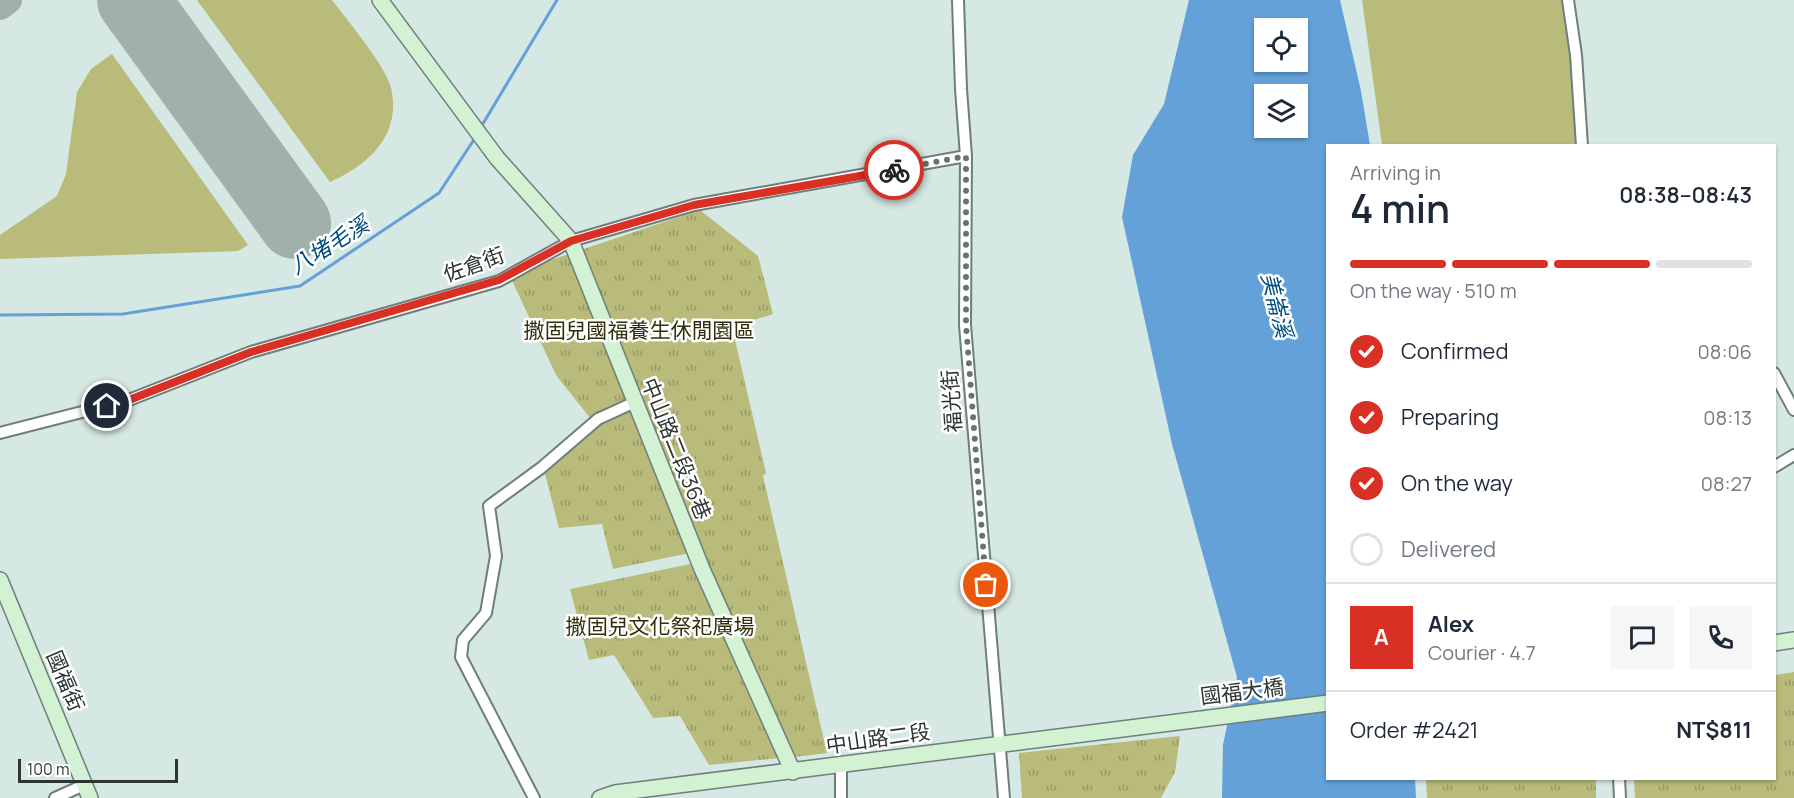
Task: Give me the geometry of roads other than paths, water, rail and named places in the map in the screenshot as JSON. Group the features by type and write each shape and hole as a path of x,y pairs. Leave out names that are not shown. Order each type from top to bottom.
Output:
{"street":[{"name":"中山路二段36巷","path":"380,0 496,158 571,241 702,569 793,772"},
{"name":"福光街","path":"958,0 966,156 966,325 1004,798"},
{"path":"1568,0 1576,55 1581,144"},
{"name":"佐倉街","path":"0,433 129,400 251,352 499,280 571,241 694,205 966,156"},
{"path":"1776,377 1794,410"},
{"path":"534,798 461,657 463,640 486,613 496,556 489,506 541,468 598,419 635,402"},
{"path":"1776,466 1794,455"},
{"name":"國福街","path":"0,580 87,792"},
{"path":"1776,643 1794,640"},
{"name":"國福大橋","path":"1162,723 1326,703"},
{"name":"中山路二段","path":"602,798 615,794 1162,723"},
{"path":"841,798 842,765"},
{"path":"1619,780 1620,798"},
{"path":"55,798 87,792"}],"water":[{"name":"美崙溪","path":"1189,0 1340,0 1361,91 1370,144 1326,144 1326,780 1415,780 1416,798 1222,798 1223,745 1237,677 1172,444 1122,217 1133,155 1164,104"}],"waterway":[{"name":"八堵毛溪","path":"481,127 557,0"},
{"name":"八堵毛溪","path":"0,315 123,314 300,286 439,193 475,138"}],"park label":[{"name":"撒固兒國福養生休閒園區","path":"639,331"},
{"name":"撒固兒文化祭祀廣場","path":"660,627"}]}
